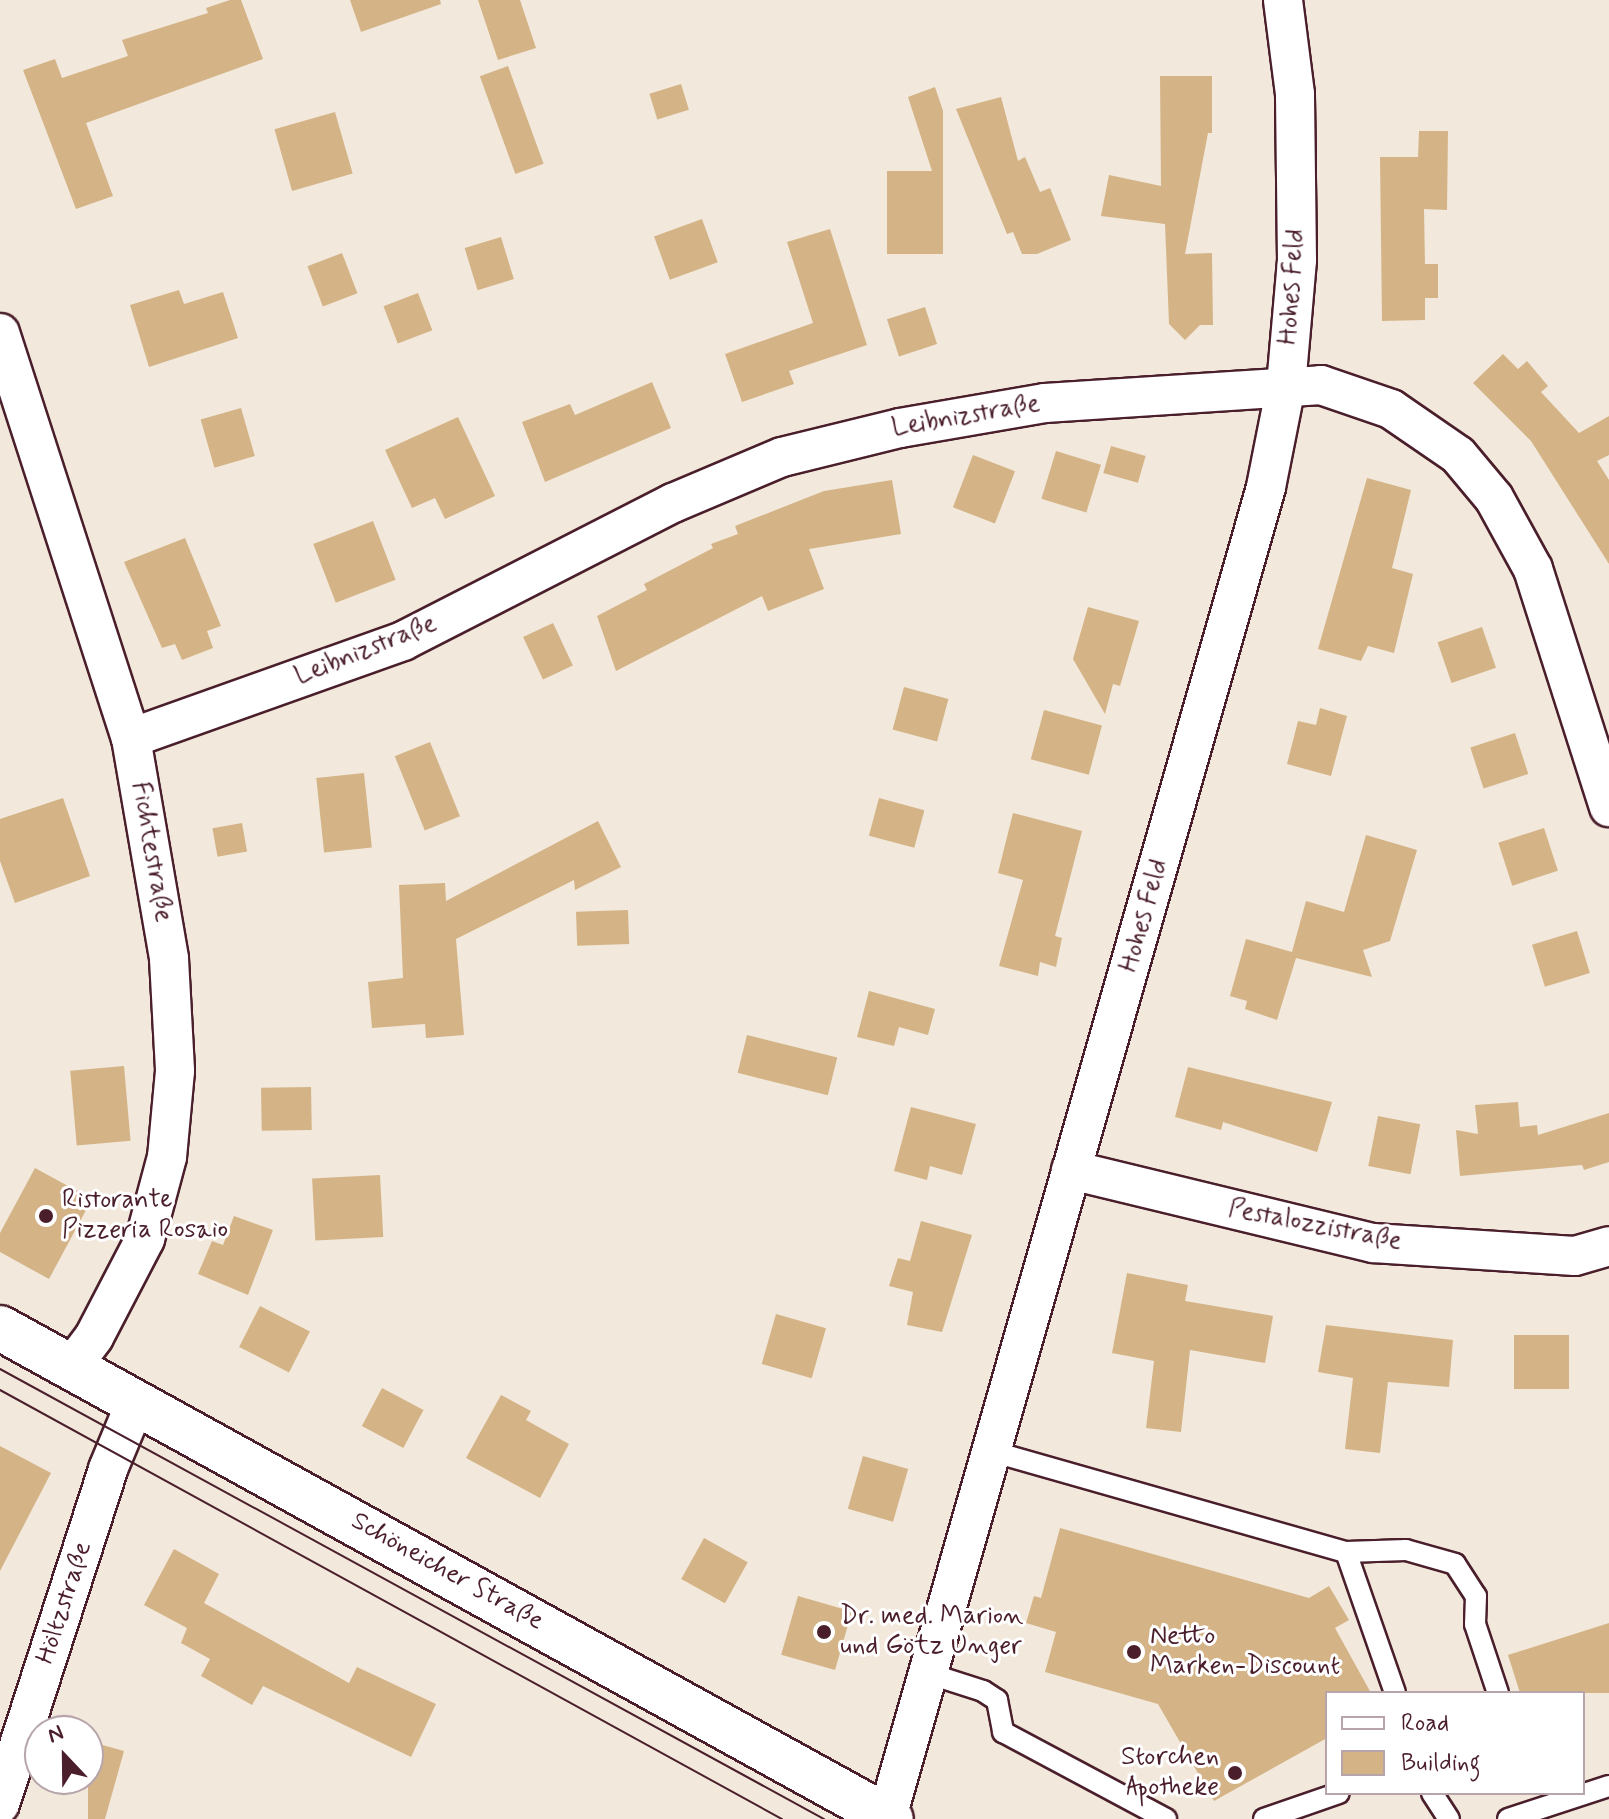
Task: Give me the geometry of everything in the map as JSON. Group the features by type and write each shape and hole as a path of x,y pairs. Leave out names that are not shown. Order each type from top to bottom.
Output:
{"main road":[{"name":"Schöneicher Straße","path":"0,1328 889,1818"}],"street":[{"name":"Hohes Feld","path":"889,1818 927,1673 1266,487 1286,386 1298,179 1295,94 1283,0"},
{"name":"Fichtestraße","path":"0,333 131,738 169,959 175,1071 170,1128 145,1239 94,1337 71,1368"},
{"name":"Leibnizstraße","path":"131,738 403,641 673,503 782,457 900,428 1045,403 1321,385 1391,409 1458,455 1494,498 1533,569 1609,807"},
{"name":"Pestalozzistraße","path":"1071,1170 1373,1243 1575,1256 1609,1246"},
{"name":"Höltzstraße","path":"0,1804 108,1469 135,1404"}],"lane":[{"path":"991,1451 1346,1552 1406,1550 1455,1564 1476,1596 1475,1624 1497,1691"},
{"path":"1346,1552 1394,1691"},
{"path":"927,1673 983,1691 997,1700 1003,1732 1166,1819"},
{"path":"1585,1791 1609,1786"},
{"path":"1264,1819 1333,1795"},
{"path":"1433,1795 1449,1819"},
{"path":"1508,1819 1535,1801 1565,1795"}],"building":[{"path":"230,0 241,0 263,59 86,123 113,196 76,209 23,70 55,59 62,78 128,56 122,40 208,13 206,8"},
{"path":"350,0 440,0 441,4 361,32"},
{"path":"478,0 520,0 536,48 498,60"},
{"path":"508,66 544,164 515,174 480,76"},
{"path":"1160,76 1212,76 1212,133 1208,133 1185,254 1212,253 1213,325 1200,325 1185,340 1169,324 1165,224 1101,216 1109,175 1161,186"},
{"path":"681,84 689,110 657,119 649,94"},
{"path":"935,87 943,111 943,254 887,254 887,171 932,171 908,97"},
{"path":"1001,97 1018,161 1025,157 1040,192 1050,188 1071,240 1037,254 1022,254 1013,232 1007,234 956,109"},
{"path":"335,112 353,174 292,191 274,129"},
{"path":"1419,131 1448,131 1447,210 1424,209 1425,264 1438,264 1438,298 1425,298 1425,320 1382,321 1380,157 1418,157"},
{"path":"702,219 718,262 670,280 654,236"},
{"path":"830,229 867,345 789,371 794,384 742,402 725,354 813,323 787,242"},
{"path":"501,237 514,279 478,290 465,248"},
{"path":"342,253 357,293 323,306 307,266"},
{"path":"179,290 184,304 223,292 238,338 149,367 130,305"},
{"path":"418,293 432,330 398,344 383,306"},
{"path":"925,307 937,344 899,356 887,319"},
{"path":"1503,354 1518,369 1527,361 1548,386 1541,392 1579,433 1609,416 1609,455 1597,461 1609,480 1609,564 1531,441 1473,383"},
{"path":"652,382 671,428 545,482 522,422 570,404 575,415"},
{"path":"241,408 255,456 214,468 201,420"},
{"path":"458,417 495,496 445,519 435,498 412,508 385,450"},
{"path":"1111,446 1146,456 1138,483 1103,473"},
{"path":"1056,451 1101,465 1086,513 1041,499"},
{"path":"973,455 1015,471 995,523 953,507"},
{"path":"1367,478 1411,490 1392,568 1413,574 1394,653 1368,646 1361,661 1318,649"},
{"path":"892,480 901,534 809,549 824,589 768,611 762,596 616,671 597,616 647,590 644,584 713,548 711,544 738,534 735,526 824,491"},
{"path":"373,521 396,580 336,603 313,544"},
{"path":"185,538 221,626 207,631 213,648 182,660 175,644 162,648 124,562"},
{"path":"1088,607 1139,621 1120,686 1113,684 1105,714 1073,659"},
{"path":"553,623 573,666 543,680 523,637"},
{"path":"1482,627 1496,668 1452,683 1438,642"},
{"path":"904,687 948,699 937,741 893,730"},
{"path":"1320,708 1347,716 1331,776 1287,764 1298,721 1316,725"},
{"path":"1044,710 1102,726 1089,775 1031,759"},
{"path":"1515,733 1528,774 1484,788 1470,748"},
{"path":"430,742 460,816 425,830 395,756"},
{"path":"364,773 372,848 324,853 316,778"},
{"path":"63,798 90,876 15,903 0,861 0,819"},
{"path":"879,798 924,810 914,848 869,836"},
{"path":"1013,813 1082,831 1055,936 1062,938 1056,967 1040,962 1038,976 999,966 1023,880 998,873"},
{"path":"598,821 621,867 575,890 574,880 456,939 464,1035 426,1038 425,1024 372,1028 368,982 403,978 399,885 445,883 446,901"},
{"path":"242,823 247,852 217,857 212,828"},
{"path":"1544,828 1558,871 1512,886 1498,843"},
{"path":"1366,835 1417,850 1390,941 1363,950 1372,977 1296,958 1277,1020 1245,1009 1247,1001 1230,996 1246,939 1292,952 1306,901 1344,912"},
{"path":"628,910 629,944 577,946 576,912"},
{"path":"1577,931 1590,973 1545,987 1532,945"},
{"path":"869,991 935,1009 928,1035 899,1027 894,1046 857,1037"},
{"path":"747,1035 837,1057 828,1095 738,1073"},
{"path":"124,1066 131,1141 77,1145 70,1071"},
{"path":"1188,1067 1332,1102 1317,1152 1223,1122 1221,1130 1175,1117"},
{"path":"311,1087 312,1130 262,1131 261,1088"},
{"path":"1518,1102 1520,1127 1537,1125 1538,1135 1609,1113 1609,1162 1584,1170 1582,1165 1460,1176 1456,1130 1478,1134 1475,1105"},
{"path":"911,1107 976,1124 962,1175 930,1166 927,1180 894,1171"},
{"path":"1378,1116 1420,1124 1410,1174 1368,1166"},
{"name":"Ristorante Pizzeria Rosaio","path":"35,1168 92,1199 49,1279 0,1252 0,1233"},
{"path":"380,1175 383,1237 315,1240 312,1179"},
{"path":"234,1216 273,1230 248,1295 198,1274 212,1241 223,1245"},
{"path":"921,1221 972,1235 942,1332 907,1325 913,1292 889,1286 898,1258 910,1261"},
{"path":"1127,1273 1188,1285 1185,1301 1273,1316 1265,1363 1190,1350 1181,1432 1146,1428 1154,1361 1112,1353"},
{"path":"260,1306 310,1331 289,1372 239,1347"},
{"path":"776,1314 826,1328 812,1378 762,1364"},
{"path":"1326,1325 1453,1340 1449,1387 1388,1382 1380,1453 1345,1449 1353,1378 1318,1372"},
{"path":"1514,1335 1569,1335 1569,1389 1514,1389"},
{"path":"382,1388 423,1410 403,1448 362,1426"},
{"path":"501,1395 531,1411 526,1420 569,1444 540,1498 466,1458"},
{"path":"0,1446 51,1473 0,1571"},
{"path":"863,1456 908,1469 893,1522 848,1509"},
{"path":"1060,1528 1309,1598 1329,1586 1349,1620 1335,1628 1370,1691 1325,1691 1325,1739 1214,1801 1158,1704 1045,1672 1056,1632 1026,1623 1034,1596 1041,1598"},
{"path":"704,1538 748,1562 725,1603 681,1579"},
{"path":"174,1549 219,1574 204,1603 349,1683 357,1667 436,1704 411,1757 263,1686 252,1705 201,1676 210,1659 181,1643 187,1628 144,1605"},
{"name":"Dr. med. Marion und Götz Unger","path":"798,1596 852,1611 835,1670 781,1655"},
{"path":"1609,1623 1609,1693 1519,1691 1508,1655"},
{"path":"104,1745 124,1751 105,1819 88,1819 88,1795 104,1795"}],"tram line":[{"path":"0,1369 824,1819"},
{"path":"0,1390 782,1819"}],"place":[{"name":"Ristorante Pizzeria Rosaio","path":"46,1216"},
{"name":"Dr. med. Marion und Götz Unger","path":"824,1632"},
{"name":"Netto Marken-Discount","path":"1134,1652"},
{"name":"Storchen Apotheke","path":"1235,1773"}]}
